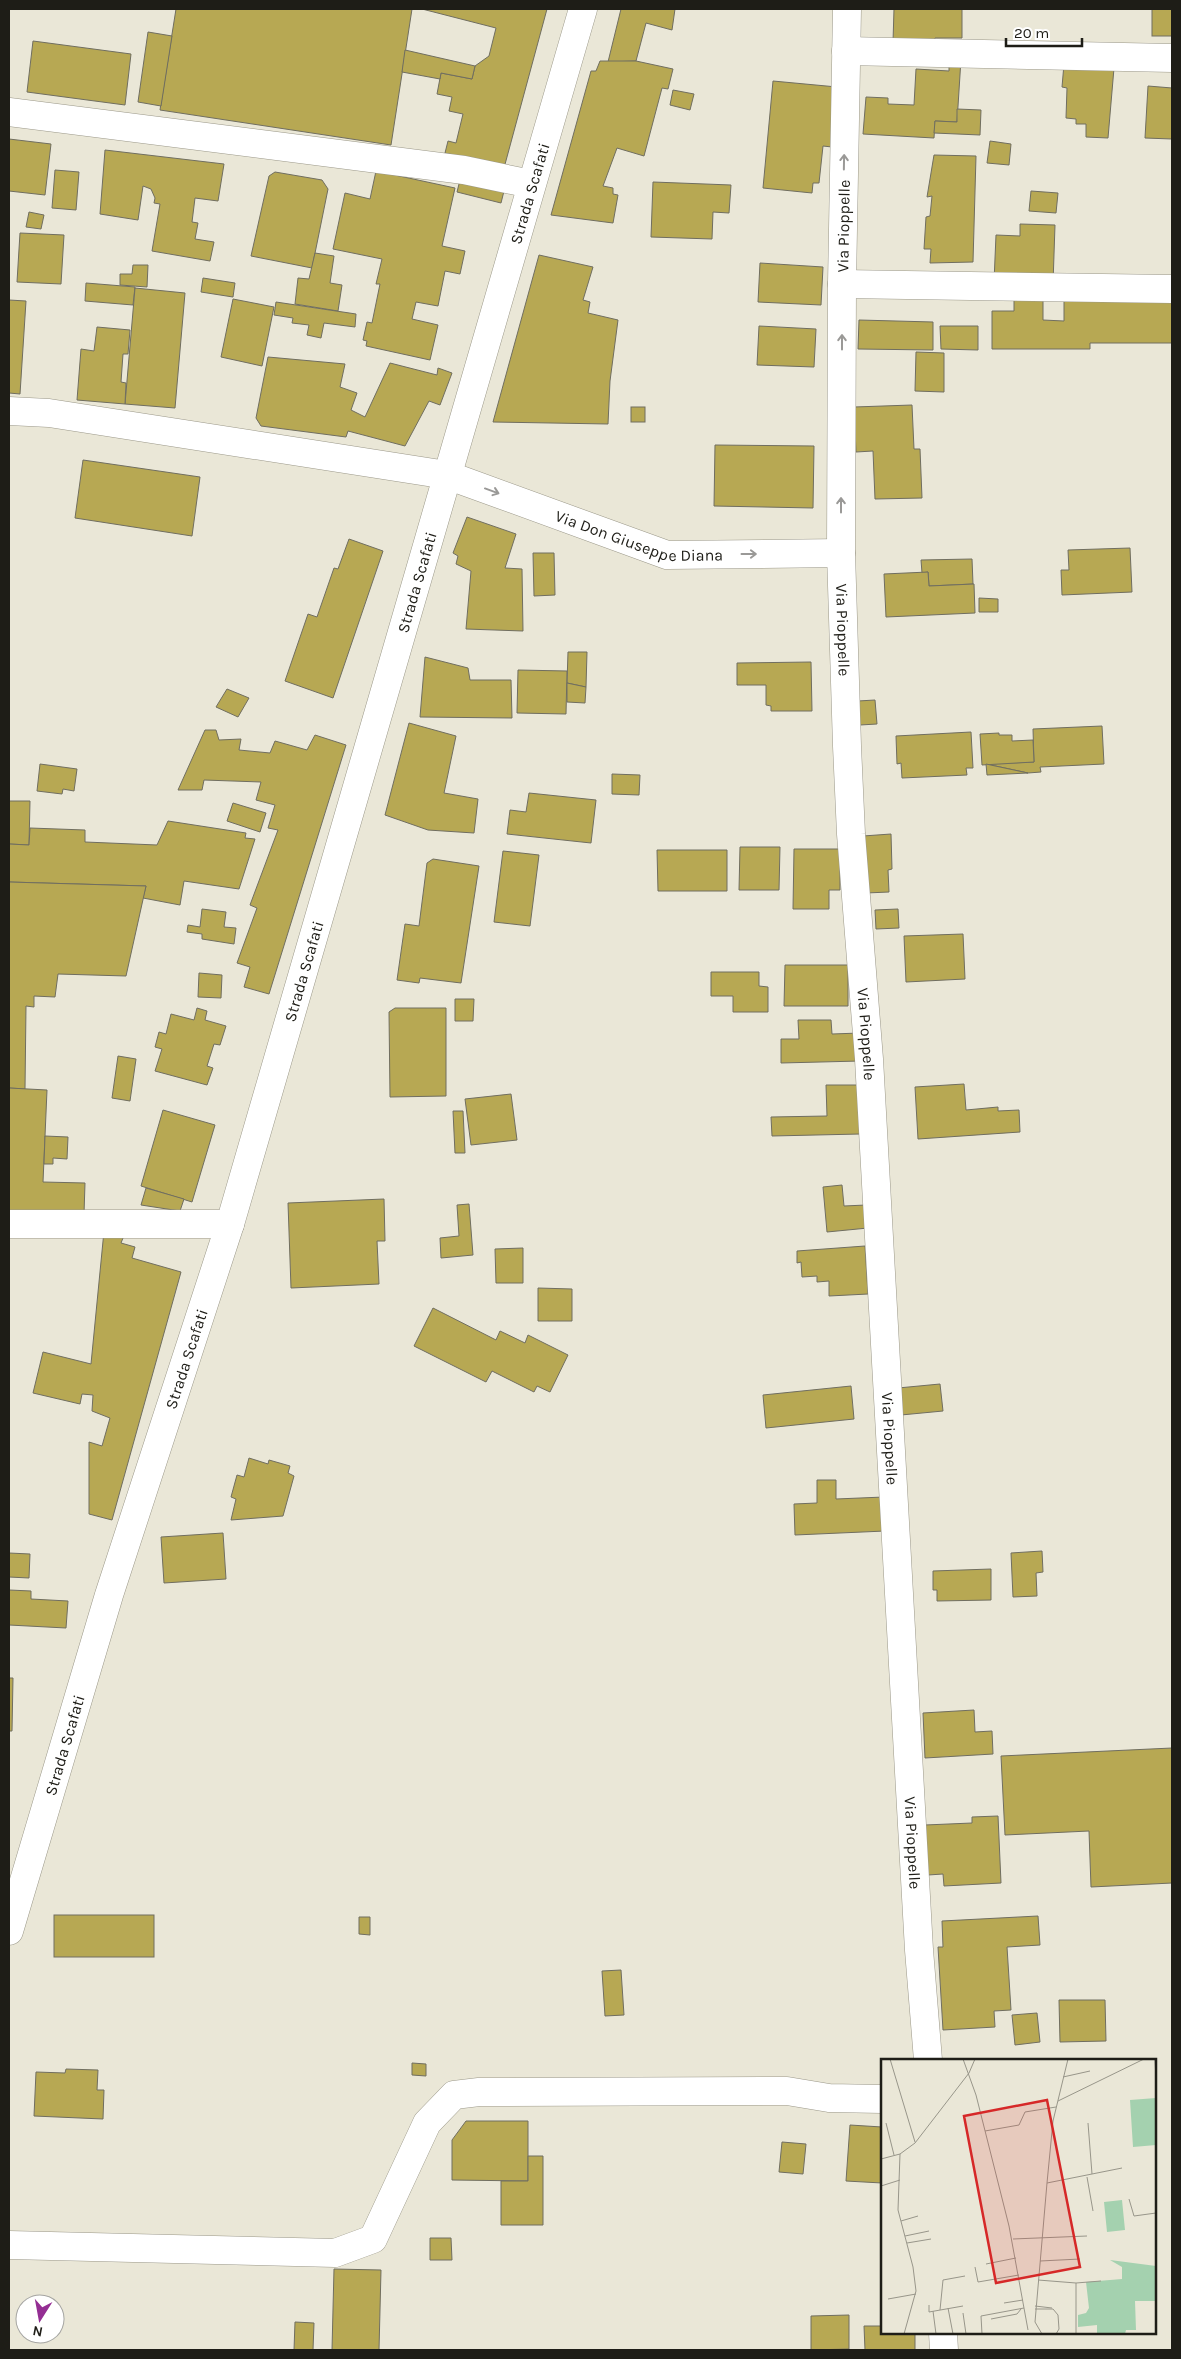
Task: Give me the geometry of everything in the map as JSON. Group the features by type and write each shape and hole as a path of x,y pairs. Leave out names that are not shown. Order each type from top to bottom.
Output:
{"street":[{"name":"Strada Scafati","path":"9,1931 109,1595 230,1224 583,9"},
{"name":"Via Pioppelle","path":"847,9 842,284 841,553 851,834 869,1069 918,1940 928,2059"},
{"path":"846,51 1172,58"},
{"path":"9,112 454,169 531,184"},
{"path":"842,284 1172,289"},
{"name":"Via Don Giuseppe Diana","path":"9,411 49,413 447,475 667,555 841,553"},
{"path":"9,1224 230,1224"},
{"path":"9,2245 335,2253 373,2239 427,2123 454,2095 479,2092 787,2092 829,2098 881,2099"},
{"path":"943,2334 944,2350"}],"building":[{"path":"176,9 412,9 391,145 160,110"},
{"path":"422,9 547,9 504,168 445,153 448,141 456,143 463,114 449,111 452,97 437,94 441,73 472,79 475,66 489,56 496,28"},
{"path":"621,9 675,9 672,30 646,23 636,61 608,62"},
{"path":"894,9 962,9 962,38 935,38 934,43 893,42"},
{"path":"1152,9 1172,9 1172,36 1152,36"},
{"path":"148,32 172,36 161,106 138,102"},
{"path":"33,41 131,54 125,105 27,92"},
{"path":"405,50 475,66 472,79 441,73 440,79 402,72"},
{"path":"949,59 961,59 957,122 935,121 934,138 863,134 866,97 888,98 888,104 914,105 916,69 949,71"},
{"path":"600,61 636,61 673,69 668,89 662,88 644,156 617,148 603,186 613,188 613,194 618,195 613,223 551,215 591,71 596,71"},
{"path":"1064,64 1114,68 1108,138 1086,137 1086,124 1076,124 1076,119 1066,118 1067,88 1062,87"},
{"path":"773,81 837,87 832,147 823,146 819,183 813,183 812,193 763,188"},
{"path":"1148,86 1172,88 1172,139 1145,138"},
{"path":"673,90 694,94 690,110 670,105"},
{"path":"957,109 981,110 980,135 934,133 935,121 957,122"},
{"path":"9,139 51,144 45,195 9,191"},
{"path":"990,141 1011,144 1009,165 987,163"},
{"path":"105,150 224,164 218,201 195,198 192,222 198,223 195,239 214,242 210,261 152,251 160,204 154,203 155,198 151,189 143,186 138,220 100,214"},
{"path":"934,155 976,156 973,262 930,263 931,249 924,249 926,217 930,216 932,196 927,197"},
{"path":"55,170 79,172 76,210 52,208"},
{"path":"376,171 455,188 442,246 465,251 460,274 445,271 438,306 416,302 412,319 438,325 430,360 366,346 367,341 363,340 367,322 372,323 380,284 376,284 382,259 333,249 345,193 370,199"},
{"path":"275,172 322,180 328,189 312,268 251,256 269,176"},
{"path":"461,176 505,187 501,203 457,192"},
{"path":"653,182 731,185 729,213 713,212 712,239 651,237"},
{"path":"1031,191 1058,193 1056,213 1029,211"},
{"path":"29,212 44,215 41,229 26,227"},
{"path":"1020,224 1055,225 1053,284 994,282 996,235 1020,236"},
{"path":"20,233 64,235 61,284 17,282"},
{"path":"315,253 334,256 330,283 342,285 338,311 295,304 298,278 309,279"},
{"path":"539,255 593,267 583,300 590,302 588,313 618,320 610,381 608,424 493,422"},
{"path":"760,263 823,267 821,305 758,302"},
{"path":"133,265 148,265 147,287 120,285 120,274 132,274"},
{"path":"203,278 235,283 233,297 201,292"},
{"path":"86,283 135,287 133,305 85,301"},
{"path":"135,288 185,293 175,408 125,404"},
{"path":"1014,298 1043,298 1043,320 1064,321 1064,300 1172,300 1172,343 1090,343 1090,349 992,349 992,311 1014,311"},
{"path":"233,299 274,307 262,366 221,357"},
{"path":"9,300 26,301 20,394 9,393"},
{"path":"276,302 356,314 355,327 324,323 321,338 307,335 309,325 292,323 293,318 274,315"},
{"path":"859,320 933,322 933,350 858,349"},
{"path":"759,326 816,329 814,367 757,365"},
{"path":"940,326 978,326 978,350 941,349"},
{"path":"97,327 130,330 128,354 123,354 121,382 126,383 125,404 77,400 81,349 94,351"},
{"path":"916,352 944,353 944,392 915,391"},
{"path":"268,357 345,364 340,387 357,393 351,410 365,417 390,363 437,375 438,368 452,373 440,405 429,401 405,446 348,431 346,437 261,426 256,418"},
{"path":"912,405 914,449 920,449 922,498 875,499 873,451 856,452 854,407"},
{"path":"631,407 645,407 645,422 631,422"},
{"path":"715,445 814,446 813,508 714,506"},
{"path":"83,460 200,477 192,536 75,518"},
{"path":"467,517 516,534 505,568 522,569 523,631 466,629 471,571 456,564 458,556 453,553"},
{"path":"349,539 383,551 333,698 285,681 308,614 317,617 334,568 338,569"},
{"path":"1130,548 1132,592 1062,595 1061,570 1069,570 1068,550"},
{"path":"533,553 554,553 555,595 534,596"},
{"path":"972,559 973,584 929,586 928,572 922,573 921,560"},
{"path":"928,572 929,586 974,584 975,613 886,617 884,574"},
{"path":"979,598 998,599 998,612 979,612"},
{"path":"568,652 587,652 586,687 567,683"},
{"path":"425,657 468,668 470,680 511,680 512,718 420,717"},
{"path":"811,662 812,711 771,711 771,706 766,705 766,685 737,685 737,663"},
{"path":"518,670 567,671 566,714 517,713"},
{"path":"567,683 586,687 585,703 567,702"},
{"path":"227,689 249,698 238,717 216,707"},
{"path":"875,700 877,724 860,725 858,701"},
{"path":"409,723 456,736 444,793 478,799 474,833 428,830 385,815"},
{"path":"1102,726 1104,764 1040,767 1041,772 1028,773 986,764 1034,762 1033,729"},
{"path":"205,730 216,730 219,740 241,739 239,750 270,753 275,741 307,750 315,735 346,745 269,994 244,987 250,967 237,963 257,908 250,905 278,830 268,828 275,805 256,800 261,782 204,780 202,790 178,790"},
{"path":"971,732 973,768 966,768 967,775 902,778 901,763 897,764 896,736"},
{"path":"999,733 999,735 1012,735 1012,741 1033,740 1034,762 982,765 980,734"},
{"path":"40,764 77,769 74,791 63,789 62,794 37,791"},
{"path":"986,764 1028,773 987,775"},
{"path":"612,774 640,775 639,795 612,794"},
{"path":"529,793 596,800 591,843 507,834 510,810 526,812"},
{"path":"9,801 30,801 29,845 9,844"},
{"path":"233,803 266,813 260,832 227,821"},
{"path":"168,821 246,833 245,838 255,839 239,889 184,881 180,905 143,898 146,886 9,882 9,844 29,845 30,828 85,830 85,842 157,845"},
{"path":"891,834 892,869 888,870 889,892 866,893 863,836"},
{"path":"740,847 780,847 779,890 739,890"},
{"path":"794,849 840,849 840,890 829,890 829,909 793,909"},
{"path":"657,850 727,850 727,891 658,891"},
{"path":"503,851 539,855 530,926 494,922"},
{"path":"433,859 479,866 461,983 420,978 419,983 397,980 405,924 419,926 427,863"},
{"path":"9,882 146,886 126,976 58,974 55,997 34,996 34,1007 26,1006 25,1089 9,1088"},
{"path":"202,909 226,912 224,927 236,928 234,944 202,939 202,934 187,932 188,925 200,927"},
{"path":"898,909 899,928 876,929 875,910"},
{"path":"963,934 965,979 906,982 904,936"},
{"path":"785,965 848,965 848,1006 784,1006"},
{"path":"711,972 759,972 759,986 768,987 768,1012 733,1012 733,996 711,996"},
{"path":"199,973 222,975 221,998 198,997"},
{"path":"455,999 474,999 473,1021 455,1021"},
{"path":"197,1008 207,1011 205,1020 226,1026 220,1045 214,1044 207,1066 213,1068 207,1085 155,1071 162,1049 155,1047 159,1032 166,1034 171,1014 194,1020"},
{"path":"395,1008 446,1008 446,1096 390,1097 389,1012"},
{"path":"798,1020 831,1020 832,1034 860,1033 860,1061 781,1063 781,1039 799,1039"},
{"path":"118,1056 136,1059 130,1101 112,1098"},
{"path":"964,1084 966,1110 998,1107 998,1111 1019,1110 1020,1132 918,1139 915,1087"},
{"path":"826,1085 858,1085 860,1134 772,1136 771,1117 827,1116"},
{"path":"9,1088 47,1090 43,1182 85,1183 84,1214 9,1211"},
{"path":"511,1094 517,1140 471,1145 465,1099"},
{"path":"163,1110 215,1125 192,1202 141,1186"},
{"path":"453,1111 463,1111 465,1153 455,1153"},
{"path":"45,1136 68,1137 67,1159 53,1158 53,1164 44,1164"},
{"path":"842,1185 844,1206 866,1205 868,1228 827,1232 823,1187"},
{"path":"146,1188 184,1199 180,1211 141,1205"},
{"path":"384,1199 385,1241 377,1241 379,1284 291,1288 288,1203"},
{"path":"469,1204 473,1255 441,1258 440,1238 459,1236 457,1205"},
{"path":"127,1228 121,1243 135,1247 132,1258 181,1272 112,1520 89,1514 89,1442 102,1446 110,1418 92,1411 93,1395 82,1394 80,1404 33,1393 43,1352 91,1364 104,1231"},
{"path":"865,1246 868,1294 829,1296 829,1281 817,1282 817,1276 802,1277 801,1262 797,1263 797,1251"},
{"path":"523,1248 523,1283 496,1283 495,1249"},
{"path":"538,1288 572,1289 572,1321 538,1321"},
{"path":"433,1308 496,1340 500,1331 525,1343 528,1335 568,1355 550,1392 537,1386 534,1392 492,1371 486,1382 414,1346"},
{"path":"940,1384 943,1411 901,1415 898,1388"},
{"path":"851,1386 854,1419 766,1428 763,1395"},
{"path":"249,1458 268,1464 269,1460 290,1466 288,1473 294,1476 283,1516 231,1520 236,1499 231,1497 237,1475 244,1477"},
{"path":"817,1480 836,1480 836,1499 884,1497 885,1531 795,1535 794,1504 817,1503"},
{"path":"223,1533 226,1579 164,1583 161,1537"},
{"path":"1042,1551 1043,1572 1036,1573 1037,1596 1013,1597 1011,1553"},
{"path":"9,1553 30,1554 29,1578 9,1577"},
{"path":"991,1569 991,1600 937,1601 937,1590 933,1590 933,1571"},
{"path":"9,1590 31,1591 31,1599 68,1601 66,1628 9,1625"},
{"path":"9,1678 13,1678 12,1731 9,1731"},
{"path":"974,1710 975,1732 992,1731 993,1754 925,1758 923,1713"},
{"path":"1172,1748 1172,1883 1091,1887 1089,1831 1005,1835 1001,1756"},
{"path":"998,1816 1001,1883 944,1886 943,1874 928,1875 925,1825 972,1823 972,1817"},
{"path":"54,1915 154,1915 154,1957 54,1957"},
{"path":"1038,1916 1040,1945 1007,1947 1011,2010 994,2011 995,2027 943,2030 938,1947 943,1947 942,1921"},
{"path":"359,1917 370,1917 370,1935 359,1934"},
{"path":"621,1970 624,2015 605,2016 602,1971"},
{"path":"1059,2000 1105,2000 1106,2041 1060,2042"},
{"path":"1037,2013 1040,2042 1015,2045 1012,2015"},
{"path":"412,2063 426,2064 426,2076 412,2075"},
{"path":"66,2069 98,2070 97,2090 104,2090 103,2119 34,2116 36,2072 65,2073"},
{"path":"466,2121 528,2121 528,2181 452,2180 452,2140"},
{"path":"850,2125 881,2127 881,2183 846,2181"},
{"path":"782,2142 806,2144 803,2174 779,2172"},
{"path":"528,2156 543,2156 543,2225 501,2225 501,2181 528,2181"},
{"path":"430,2238 451,2238 452,2260 430,2260"},
{"path":"334,2269 381,2270 379,2350 332,2350"},
{"path":"849,2315 849,2349 811,2350 811,2316"},
{"path":"295,2322 314,2323 313,2350 294,2350"},
{"path":"864,2326 881,2326 881,2334 915,2334 915,2350 865,2350"}]}
